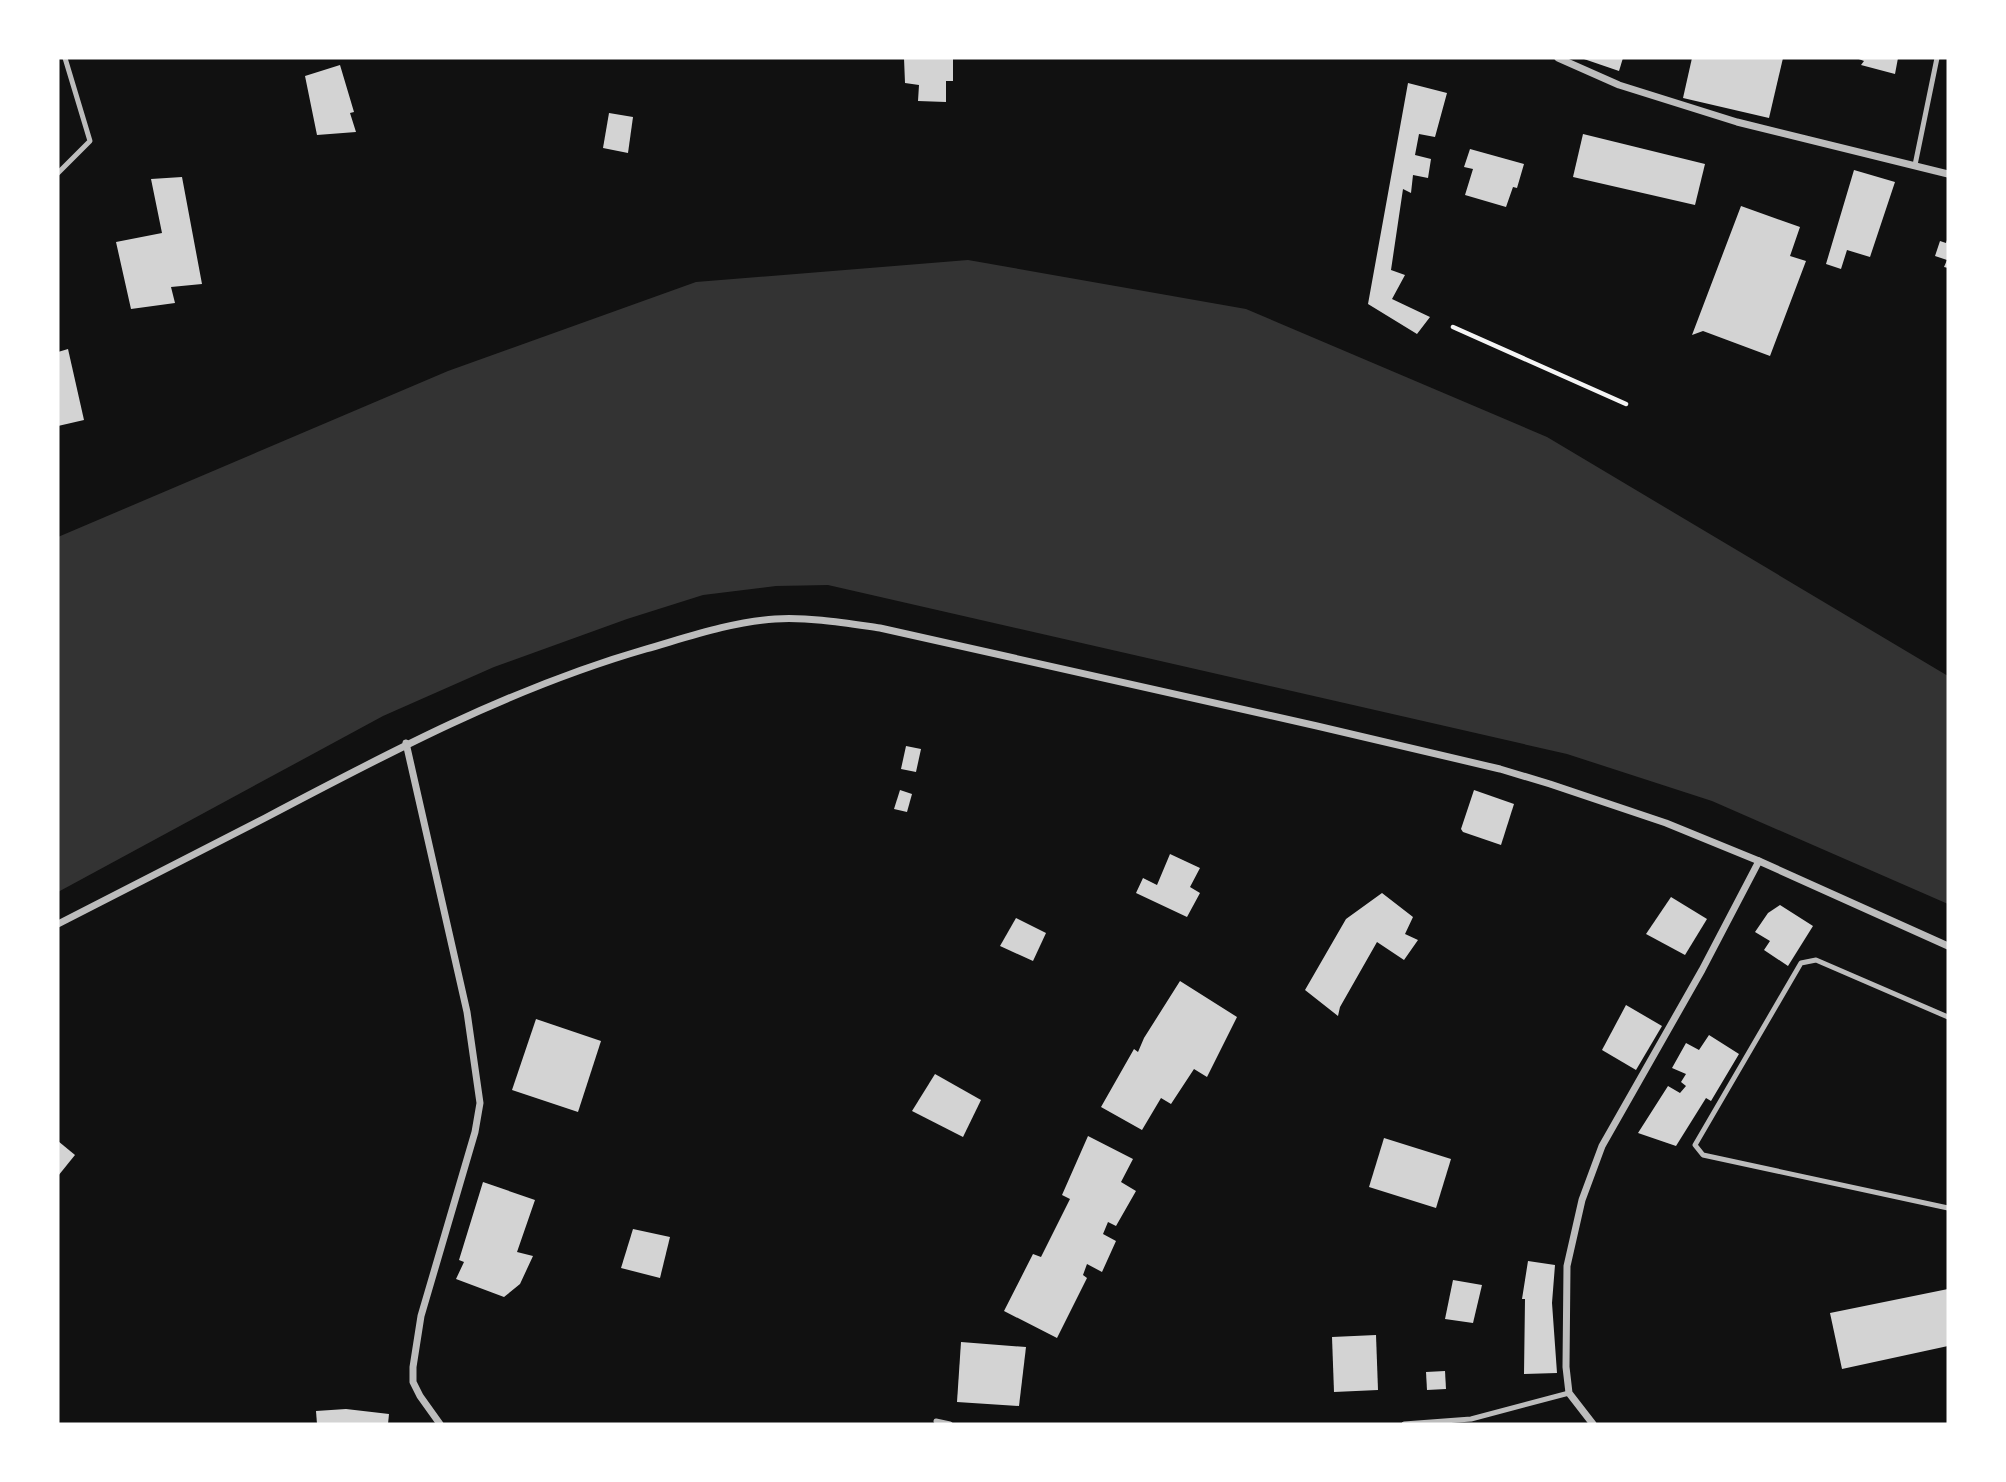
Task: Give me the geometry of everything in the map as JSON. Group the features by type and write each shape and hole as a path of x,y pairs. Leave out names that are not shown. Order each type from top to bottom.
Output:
{"street":[{"path":"1558,58 1619,85 1737,122 1948,174"},
{"path":"58,924 407,743 513,695 604,661 746,623 775,620 831,621 893,631 1500,769 1627,810 1759,861 1948,946"},
{"path":"407,743 467,1012 480,1103 475,1132 421,1316 413,1367 413,1382 440,1424"},
{"path":"1593,1424 1569,1393 1566,1367 1567,1266 1582,1200 1602,1146 1689,993 1759,861"}],"lane":[{"path":"58,173 90,141 65,58"},
{"path":"1915,164 1937,58"},
{"path":"1948,1017 1816,960 1801,963 1695,1144 1703,1155 1948,1208"},
{"path":"1404,1424 1471,1419 1569,1393"},
{"path":"936,1421 950,1424"}],"path":[{"path":"1453,327 1626,404"}],"shaded area":[{"path":"968,260 1246,309 1547,437 1948,676 1948,904 1712,801 1567,754 828,585 776,586 703,595 494,667 383,716 58,892 58,537 448,371 696,282"}],"building":[{"path":"904,58 953,58 953,81 946,81 946,102 918,101 919,85 905,83"},
{"path":"1581,58 1623,58 1619,71"},
{"path":"1692,58 1783,58 1769,118 1683,98"},
{"path":"1856,58 1898,58 1895,74 1861,65 1864,61"},
{"path":"340,65 354,112 350,113 356,132 317,135 305,76"},
{"path":"1408,83 1447,93 1435,137 1419,134 1415,155 1431,159 1428,178 1413,175 1411,193 1403,189 1391,270 1405,275 1392,299 1430,317 1417,334 1368,304"},
{"path":"609,113 633,117 628,153 603,148"},
{"path":"1583,134 1705,164 1695,205 1573,177"},
{"path":"1470,149 1524,164 1517,188 1513,187 1506,207 1465,195 1473,169 1464,167"},
{"path":"1854,170 1895,182 1870,257 1847,250 1841,269 1826,264"},
{"path":"182,177 202,284 171,287 175,303 131,309 116,242 162,233 151,179"},
{"path":"1741,206 1800,227 1790,256 1806,261 1770,356 1703,331 1692,335"},
{"path":"1948,237 1948,268 1944,267 1947,260 1935,256 1940,241 1946,243"},
{"path":"68,349 84,420 58,426 58,352"},
{"path":"906,746 921,749 916,772 901,769"},
{"path":"900,790 912,794 907,812 894,809"},
{"path":"1474,790 1514,804 1501,845 1461,829"},
{"path":"1170,854 1200,868 1190,887 1200,893 1187,917 1136,893 1143,878 1157,885"},
{"path":"1382,893 1413,917 1405,934 1418,940 1404,960 1377,942 1340,1007 1338,1016 1305,990 1346,919"},
{"path":"1671,897 1707,919 1685,955 1646,934"},
{"path":"1780,905 1813,926 1788,966 1764,950 1770,941 1755,932 1768,913"},
{"path":"1016,918 1046,933 1033,961 1000,946"},
{"path":"1180,981 1237,1017 1207,1077 1194,1069 1171,1104 1161,1098 1142,1130 1101,1107 1134,1049 1138,1052"},
{"path":"1626,1005 1662,1026 1636,1070 1602,1050"},
{"path":"536,1019 601,1041 578,1112 512,1090"},
{"path":"1709,1035 1739,1054 1711,1101 1706,1098 1676,1146 1638,1133 1668,1086 1680,1093 1686,1086 1681,1082 1686,1074 1672,1068 1686,1043 1699,1050"},
{"path":"935,1074 981,1100 963,1137 912,1111"},
{"path":"1088,1136 1133,1159 1121,1182 1136,1191 1116,1226 1108,1222 1103,1234 1116,1241 1102,1272 1087,1264 1083,1275 1087,1278 1057,1338 1004,1311 1033,1254 1041,1257 1070,1199 1062,1195"},
{"path":"1384,1138 1451,1159 1436,1208 1369,1187"},
{"path":"58,1141 75,1155 58,1176"},
{"path":"483,1182 535,1200 517,1252 533,1256 520,1284 504,1297 456,1279 464,1262 459,1260"},
{"path":"633,1229 670,1237 660,1278 621,1268"},
{"path":"1528,1261 1555,1265 1552,1303 1557,1373 1524,1374 1525,1299 1522,1299"},
{"path":"1453,1280 1482,1285 1473,1323 1445,1319"},
{"path":"1948,1289 1948,1346 1842,1369 1830,1313"},
{"path":"1376,1335 1378,1390 1334,1392 1332,1337"},
{"path":"961,1342 1026,1347 1019,1406 957,1402"},
{"path":"1445,1371 1446,1389 1427,1390 1426,1372"},
{"path":"346,1409 389,1414 388,1424 317,1424 316,1411"}]}
